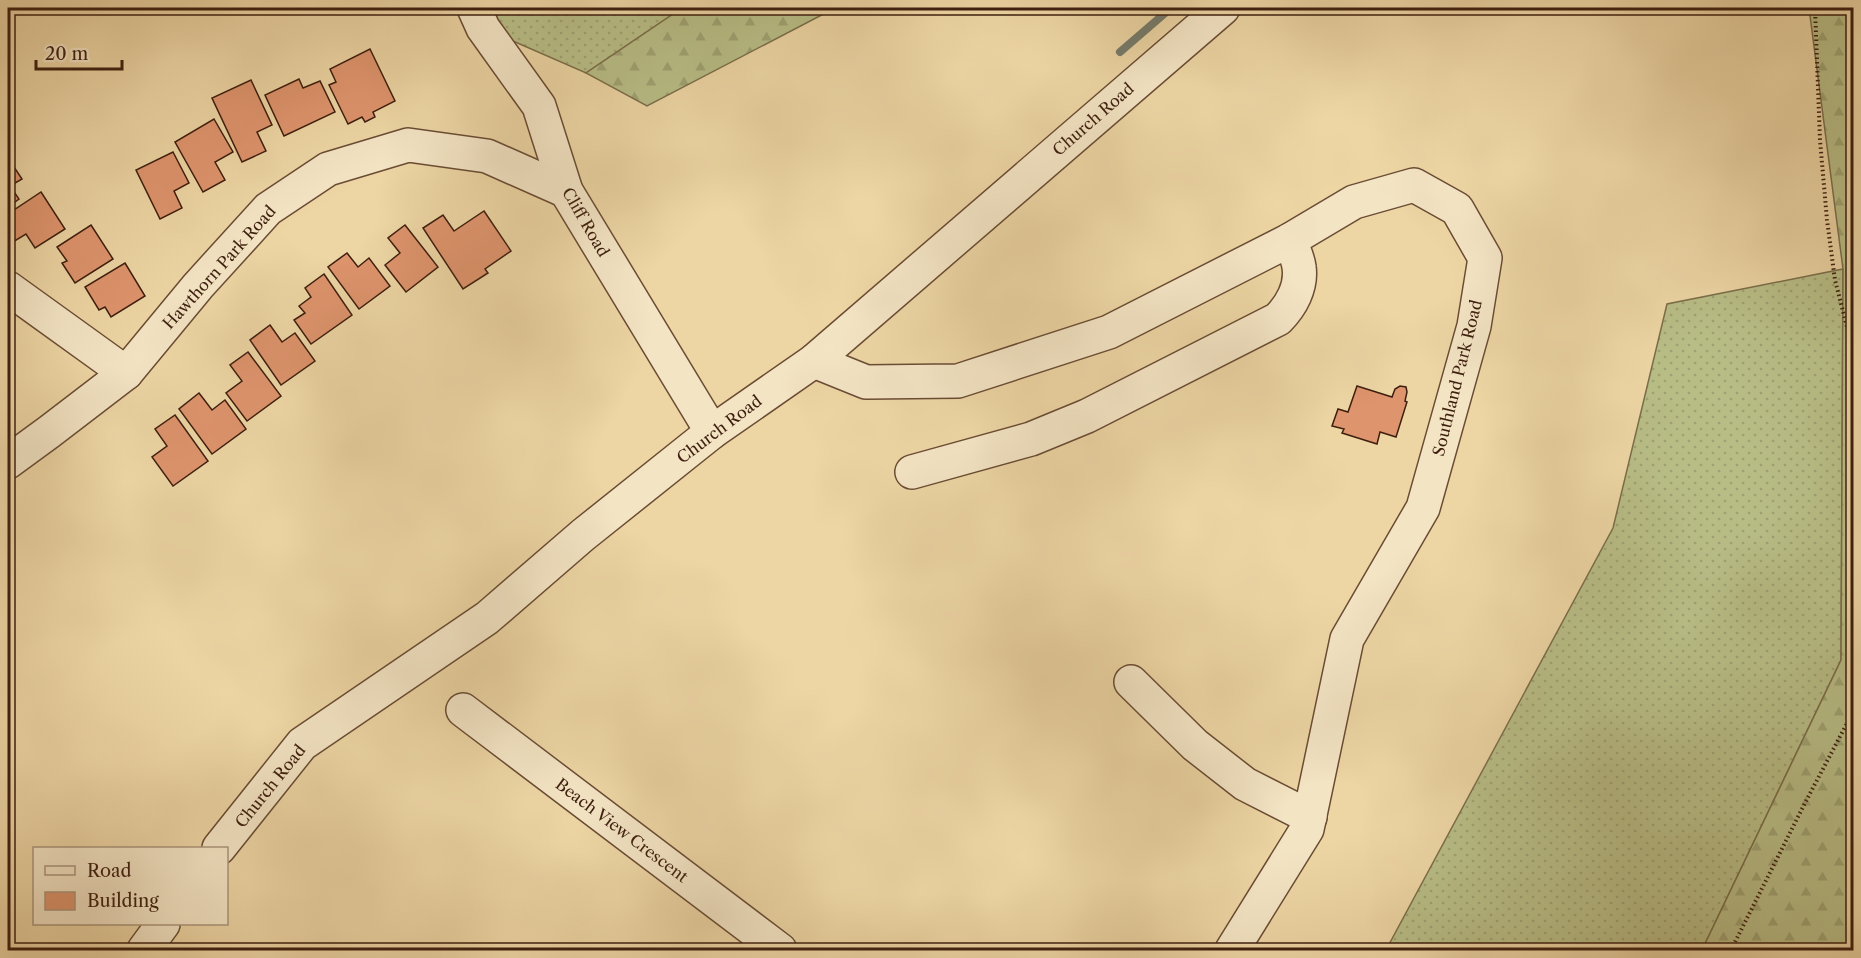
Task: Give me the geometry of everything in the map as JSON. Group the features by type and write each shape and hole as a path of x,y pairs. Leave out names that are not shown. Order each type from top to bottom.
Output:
{"street":[{"name":"Cliff Road","path":"474,8 483,28 539,106 566,191 712,432"},
{"name":"Church Road","path":"221,847 302,744 487,618 583,536 712,432 814,361 1223,8"},
{"name":"Hawthorn Park Road","path":"8,462 126,373 198,286 268,209 328,168 408,145 487,156 566,191"},
{"name":"Southland Park Road","path":"814,361 866,382 958,381 1109,333 1290,240 1354,202 1414,185 1457,209 1485,258 1474,326 1423,508 1347,639 1307,829 1232,951"},
{"path":"912,472 1031,440 1088,416 1278,319 1291,303 1299,280 1299,267 1290,240"},
{"path":"8,288 126,373"},
{"path":"1131,682 1195,745 1245,784 1310,817"},
{"name":"Beach View Crescent","path":"463,710 780,951"},
{"path":"144,951 162,925"}],"path":[{"path":"1815,8 1820,140 1827,220 1835,280 1848,327 1854,362"},
{"path":"1731,951 1789,833 1854,710"}],"green space":[{"path":"474,8 682,8 586,73 483,28"},
{"path":"682,8 835,8 647,106 586,73"},
{"path":"1809,8 1854,8 1853,950 1702,950 1841,660 1843,269"},
{"path":"1843,269 1841,660 1702,950 1386,950 1613,528 1667,304"}],"building":[{"path":"370,49 395,101 373,112 375,117 365,122 362,117 348,124 329,85 336,82 330,69"},
{"path":"299,79 303,88 320,81 335,112 284,136 265,95"},
{"path":"251,80 272,125 257,132 266,151 242,162 212,98"},
{"path":"214,119 233,152 215,162 225,180 203,192 175,142"},
{"path":"173,152 189,183 174,191 182,208 160,219 136,170"},
{"path":"8,158 22,179 10,186 19,199 8,207"},
{"path":"41,192 65,229 35,248 26,234 8,245 8,214"},
{"path":"484,211 511,251 485,269 488,273 463,289 423,228 443,215 454,231"},
{"path":"91,225 113,259 75,283 62,263 67,261 57,247"},
{"path":"405,225 438,267 406,292 385,265 400,253 388,238"},
{"path":"347,253 358,267 369,258 390,286 359,309 328,267"},
{"path":"125,263 145,296 111,317 105,307 99,310 85,287"},
{"path":"324,274 352,315 311,344 294,320 305,313 299,306 311,297 305,288"},
{"path":"270,325 282,342 295,333 315,361 281,385 250,340"},
{"path":"248,352 281,396 247,421 226,393 242,381 230,365"},
{"path":"1357,386 1392,397 1395,389 1400,386 1406,387 1405,401 1407,402 1396,437 1380,432 1377,444 1342,433 1344,429 1332,426 1338,409 1348,412"},
{"path":"199,393 212,410 225,400 246,429 212,454 179,409"},
{"path":"175,415 208,461 173,486 152,457 167,446 155,429"}],"waterway":[{"path":"1120,52 1171,8"}]}
